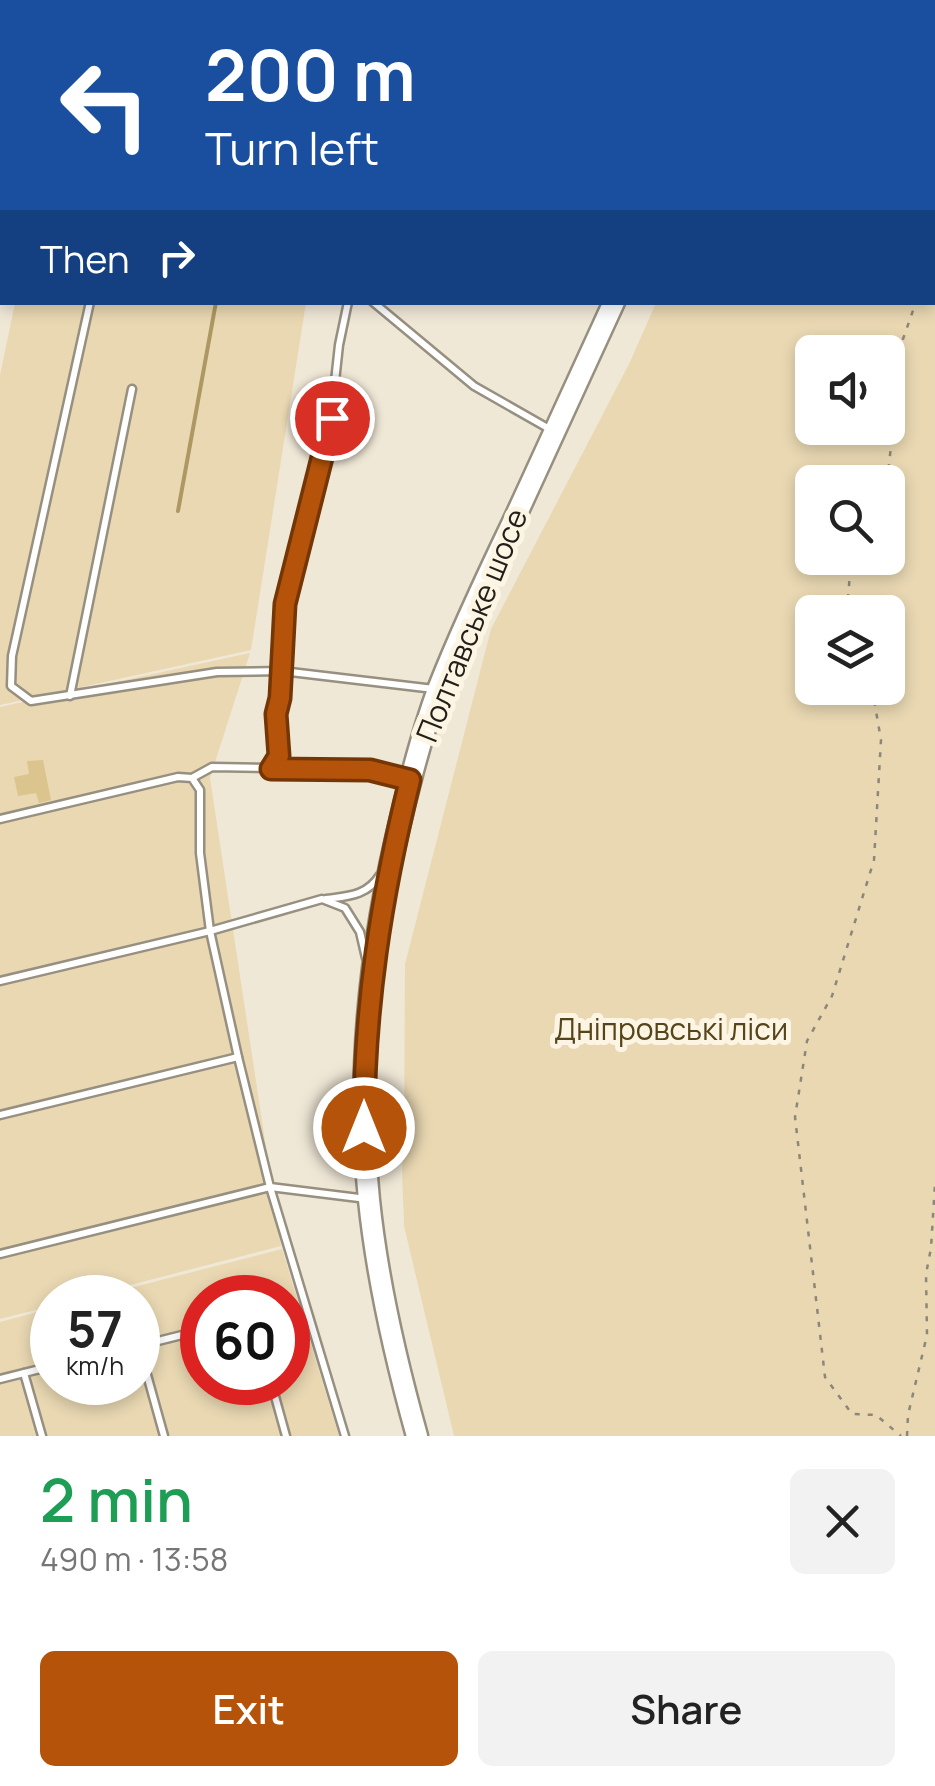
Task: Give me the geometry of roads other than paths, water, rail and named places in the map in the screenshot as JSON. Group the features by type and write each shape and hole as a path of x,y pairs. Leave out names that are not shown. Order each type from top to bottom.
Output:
{"main road":[{"name":"Полтавське шосе","path":"417,1436 392,1333 369,1199 364,1128 371,984 391,857 438,689 613,305"}],"lane":[{"path":"89,305 12,656 11,686 31,702 217,672 282,671 438,689"},
{"path":"271,769 279,756 276,714 285,604 332,418 347,305"},
{"path":"378,305 474,386 554,432"},
{"path":"70,696 132,389"},
{"path":"0,819 178,777 192,778 212,767 370,770 410,780"},
{"path":"192,778 200,790 200,853 210,931 238,1057 270,1187 345,1436"},
{"path":"0,981 359,894 374,884 391,857"},
{"path":"322,900 345,908 360,932 371,984"},
{"path":"0,1115 238,1057"},
{"path":"0,1254 270,1187 369,1199"},
{"path":"0,1379 30,1372"},
{"path":"24,1373 42,1436"},
{"path":"155,1405 164,1436"},
{"path":"277,1405 286,1436"}],"waterway":[{"path":"178,511 215,305"}],"park label":[{"name":"Дніпровські ліси","path":"671,1028"}]}
